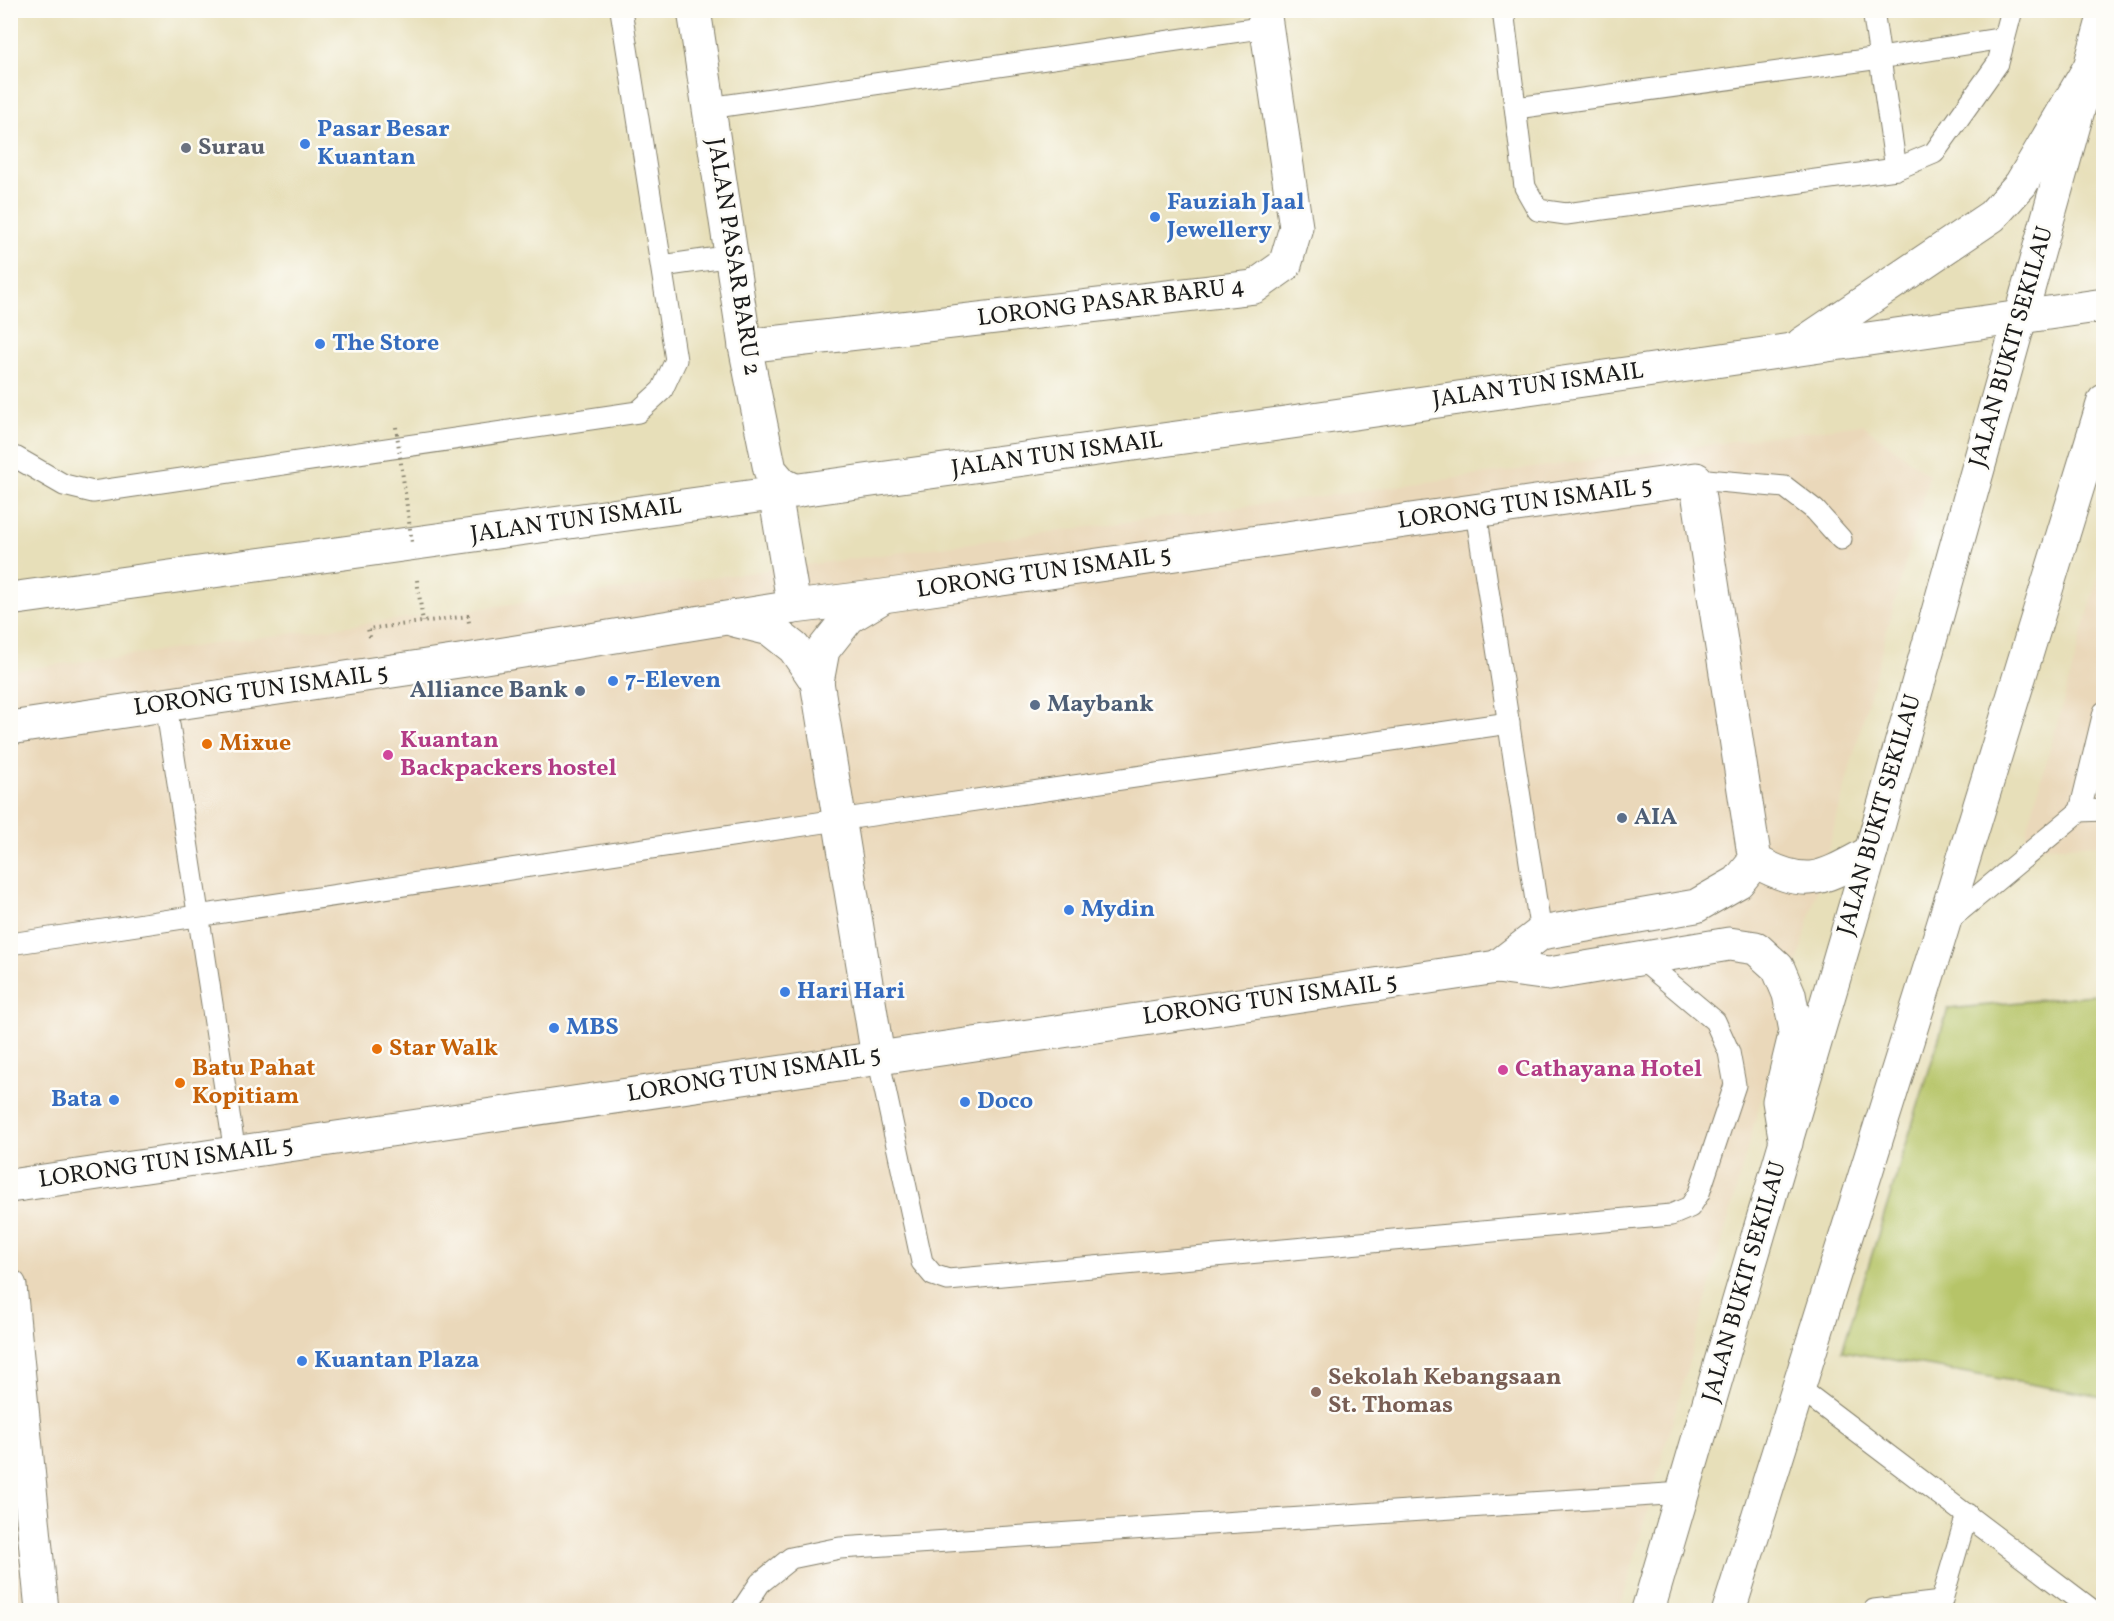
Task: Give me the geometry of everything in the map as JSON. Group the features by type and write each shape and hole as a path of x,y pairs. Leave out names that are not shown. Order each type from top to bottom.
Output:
{"street":[{"name":"JALAN PASAR BARU 2","path":"694,10 745,346 770,470 782,484 785,492"},
{"name":"JALAN BUKIT SEKILAU","path":"1648,1611 1871,852 2103,17"},
{"name":"LORONG PASAR BARU 4","path":"745,346 1254,288 1285,265 1296,227 1266,19"},
{"path":"1795,348 1992,216 2021,184 2090,67"},
{"name":"JALAN TUN ISMAIL","path":"10,599 1278,424 2103,305"},
{"path":"1729,1611 1943,926 2103,401"},
{"path":"1696,479 1755,861 1778,873 1801,879 1831,874 1871,852"},
{"name":"LORONG TUN ISMAIL 5","path":"10,728 473,659 794,608 1696,479"},
{"path":"785,492 794,608"},
{"path":"878,1057 817,682 823,650 849,617 884,596"},
{"path":"727,618 770,629 794,648 817,682"},
{"name":"LORONG TUN ISMAIL 5","path":"1497,967 1541,933 1696,906 1738,882 1755,861"},
{"name":"LORONG TUN ISMAIL 5","path":"10,1186 1497,967 1549,974 1729,944 1756,948 1778,969 1789,994 1796,1030 1779,1101 1786,1143"},
{"path":"10,1286 20,1481 42,1611"}],"lane":[{"path":"10,457 17,458 64,485 93,492 638,412 662,390 676,360 621,10"},
{"path":"1503,10 1525,187 1538,210 1566,214 1896,170 1935,153 1998,63 2012,10"},
{"path":"1873,10 1896,170"},
{"path":"709,108 1266,19"},
{"path":"1516,108 1880,58 2004,38"},
{"path":"662,266 732,256"},
{"path":"1696,479 1785,487 1815,510 1842,539"},
{"path":"1476,512 1541,933"},
{"path":"166,705 235,1153"},
{"path":"1943,926 2080,811 2103,712"},
{"path":"10,944 838,819 1509,723"},
{"path":"2080,811 2103,810"},
{"path":"878,1057 922,1262 933,1275 948,1280 1671,1215 1690,1207 1700,1192 1735,1085 1729,1052 1715,1021 1641,959"},
{"path":"1799,1388 2092,1611"},
{"path":"742,1611 760,1583 791,1558 840,1548 1683,1493"},
{"path":"1874,1611 1940,1606 1966,1514"}],"path":[{"path":"396,427 412,543"}],"shaded area":[{"path":"1862,424 1929,475 1729,1217 1620,1610 11,1610 10,671"},
{"path":"2103,560 2103,844 2022,848"}],"green space":[{"path":"2103,994 2103,1397 1842,1351 1948,1009"}],"place":[{"name":"Pasar Besar Kuantan","path":"305,144"},
{"name":"Surau","path":"186,148"},
{"name":"Fauziah Jaal Jewellery","path":"1155,217"},
{"name":"The Store","path":"320,344"},
{"name":"7-Eleven","path":"613,681"},
{"name":"Alliance Bank","path":"580,691"},
{"name":"Maybank","path":"1035,705"},
{"name":"Mixue","path":"207,744"},
{"name":"Kuantan Backpackers hostel","path":"388,755"},
{"name":"AIA","path":"1622,818"},
{"name":"Mydin","path":"1069,910"},
{"name":"Hari Hari","path":"785,992"},
{"name":"MBS","path":"554,1028"},
{"name":"Star Walk","path":"377,1049"},
{"name":"Cathayana Hotel","path":"1503,1070"},
{"name":"Batu Pahat Kopitiam","path":"180,1083"},
{"name":"Bata","path":"114,1100"},
{"name":"Doco","path":"965,1102"},
{"name":"Kuantan Plaza","path":"302,1361"},
{"name":"Sekolah Kebangsaan St. Thomas","path":"1316,1392"}]}
